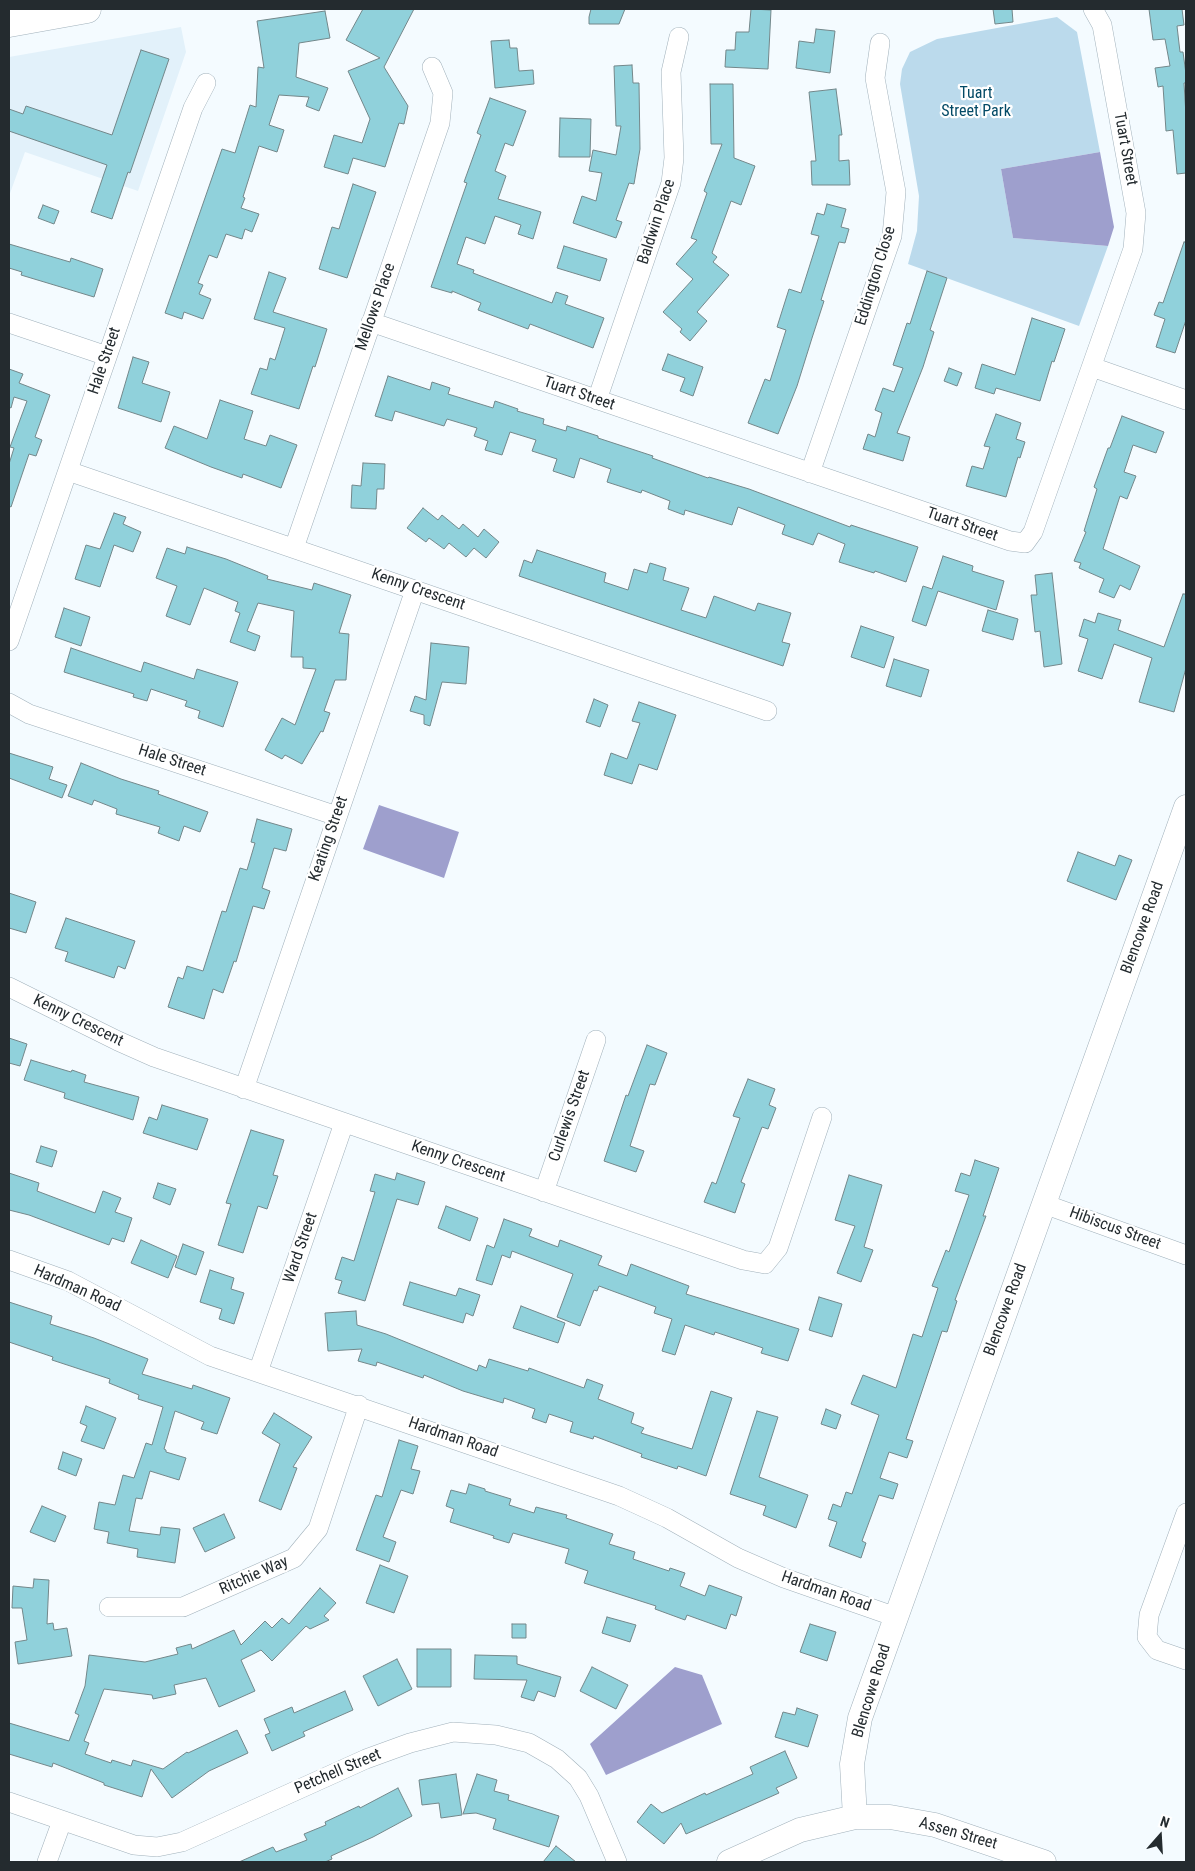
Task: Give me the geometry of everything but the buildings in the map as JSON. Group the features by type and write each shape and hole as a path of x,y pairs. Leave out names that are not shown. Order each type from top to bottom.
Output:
{"main road":[{"path":"9,23 80,10"},
{"path":"9,31 47,23 80,10"}],"street":[{"name":"Tuart Street","path":"371,322 1010,541 1025,543 1033,532 1133,249 1136,213 1102,25 1093,9"},
{"name":"Baldwin Place","path":"597,400 671,183 674,158 671,72 679,37"},
{"name":"Eddington Close","path":"810,473 892,236 896,192 875,78 880,43"},
{"name":"Mellows Place","path":"294,548 440,123 443,93 432,67"},
{"name":"Hale Street","path":"9,642 193,108 206,83"},
{"path":"9,323 106,356"},
{"path":"1092,367 1186,400"},
{"name":"Kenny Crescent","path":"68,471 767,711"},
{"name":"Keating Street","path":"244,1088 416,590"},
{"name":"Hale Street","path":"9,703 29,714 337,816"},
{"name":"Blencowe Road","path":"855,1817 852,1764 860,1718 1186,807"},
{"name":"Kenny Crescent","path":"9,987 154,1057 743,1260 766,1264 778,1248 822,1117"},
{"name":"Curlewis Street","path":"544,1192 596,1040"},
{"name":"Ward Street","path":"258,1372 344,1123"},
{"name":"Hibiscus Street","path":"1044,1204 1186,1255"},
{"name":"Hardman Road","path":"9,1260 68,1281 210,1356 359,1405 619,1496 667,1518 738,1558 784,1578 896,1616"},
{"name":"Ritchie Way","path":"109,1607 183,1607 294,1558 318,1528 359,1405"},
{"path":"1186,1513 1149,1615 1147,1637 1157,1650 1186,1660"},
{"name":"Petchell Street","path":"9,1802 134,1845 157,1847 182,1842 366,1759 410,1743 453,1732 496,1735 529,1744 557,1759 578,1778 589,1796 617,1862"},
{"name":"Assen Street","path":"728,1862 800,1830 855,1817 890,1817 935,1825 1044,1862"},
{"path":"47,1862 62,1821"}],"shaded area":[{"path":"181,27 186,52 138,191 25,152 9,196 9,57"}],"green space":[{"name":"Tuart Street Park","path":"1057,17 1077,32 1100,152 1001,169 1013,238 1108,246 1079,326 908,264 917,231 919,196 900,84 902,69 910,52 937,39"}],"water":[{"path":"1100,152 1114,227 1108,246 1013,238 1001,169"},
{"path":"379,805 459,832 444,878 363,849"},
{"path":"675,1667 702,1675 722,1724 606,1775 590,1744"}]}
